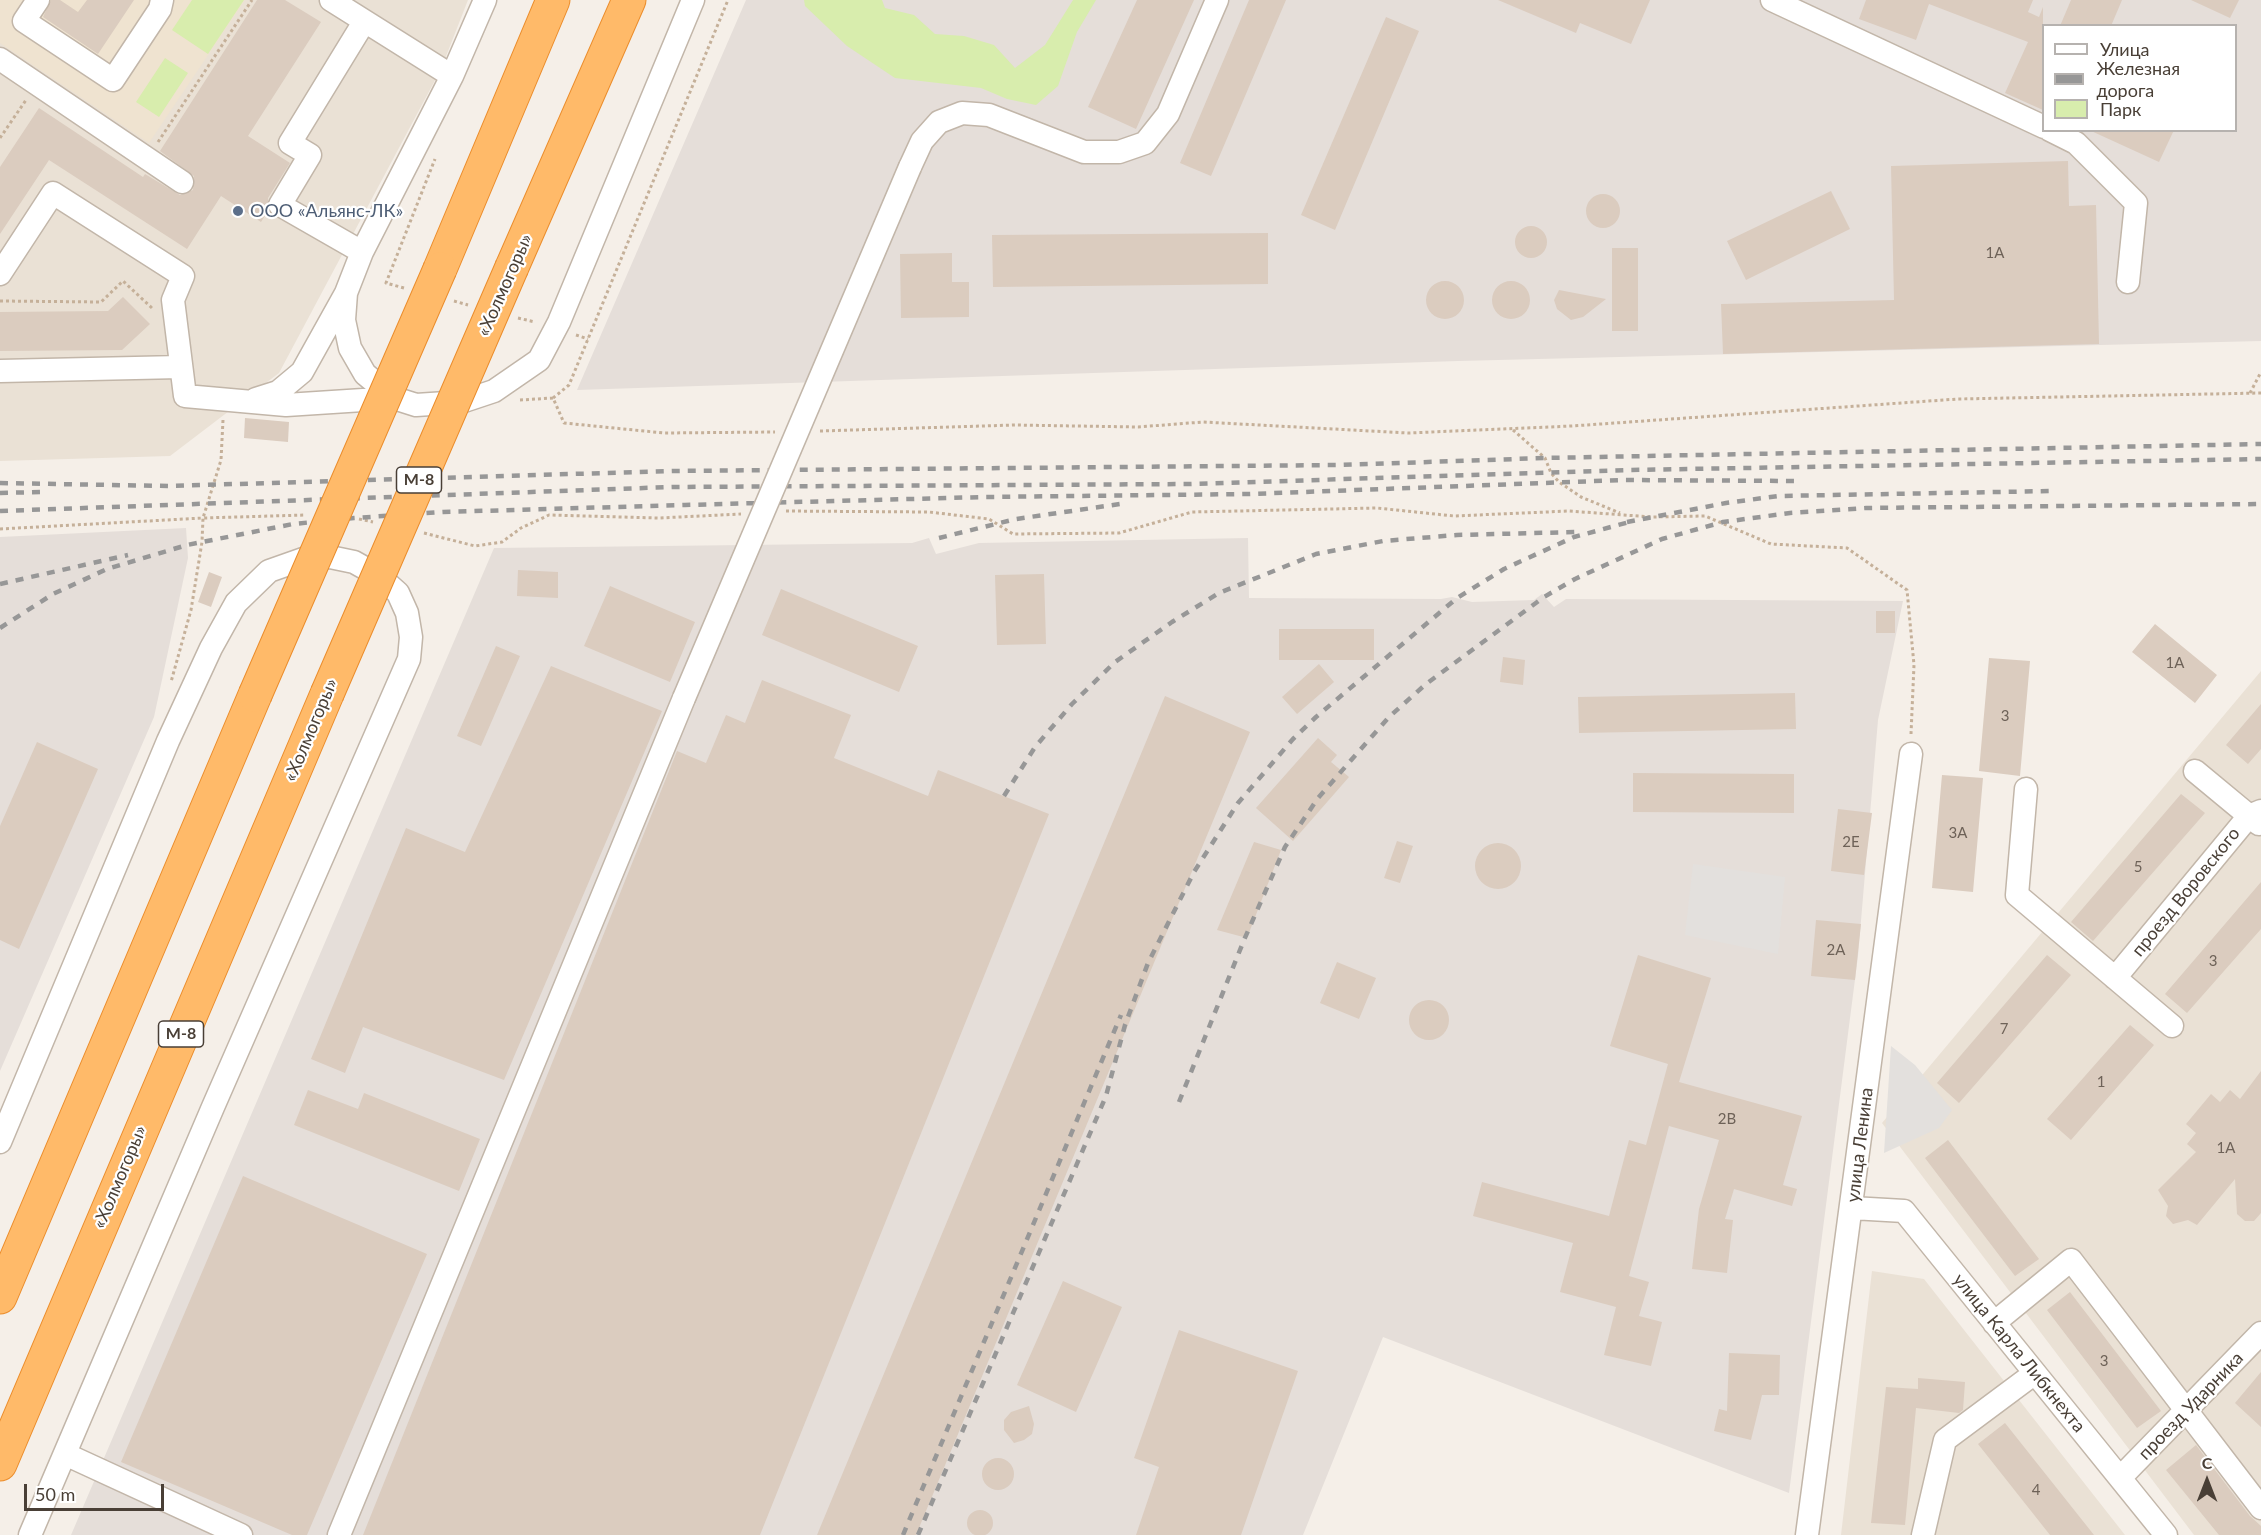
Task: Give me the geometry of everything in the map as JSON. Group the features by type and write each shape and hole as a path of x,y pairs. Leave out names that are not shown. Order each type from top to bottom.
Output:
{"highway":[{"path":"0,1297 553,0"},
{"name":"«Холмогоры»","path":"0,1464 327,694 629,0"}],"street":[{"path":"38,0 24,21 113,80 160,9 162,0"},
{"path":"331,0 452,76"},
{"path":"249,401 278,393 302,372 346,293 362,252 452,76 485,0"},
{"path":"0,274 53,193 183,276 172,300 184,396 286,405 394,398 416,405 461,402 494,391 539,360 559,322 693,0"},
{"path":"339,1535 684,698 922,141 939,122 962,113 989,115 1084,153 1119,153 1145,144 1168,114 1217,0"},
{"path":"1772,0 2042,127"},
{"path":"362,252 280,205 310,155 290,143 364,22"},
{"path":"0,59 182,182"},
{"path":"2054,132 2076,142 2136,203 2128,282"},
{"path":"346,293 344,320 350,348 365,374 394,398"},
{"path":"0,371 180,367"},
{"path":"0,1142 168,741 211,648 236,603 269,571 303,559 330,557 354,562 379,576 398,593 408,613 411,638 409,659 213,1107 30,1535"},
{"name":"улица Ленина","path":"1807,1535 1911,754"},
{"path":"2195,771 2257,818"},
{"path":"2026,789 2017,896 2172,1026"},
{"name":"проезд Воровского","path":"2115,978 2257,818"},
{"name":"улица Карла Либкнехта","path":"1852,1208 1904,1211 2166,1535"},
{"path":"1994,1323 2071,1260 2261,1508"},
{"name":"проезд Ударника","path":"2120,1478 2261,1333"},
{"path":"1923,1535 1945,1440 2035,1373"},
{"path":"65,1454 241,1535"}],"path":[{"path":"147,159 252,0"},
{"path":"518,400 553,398 569,385 728,0"},
{"path":"0,138 37,84"},
{"path":"0,301 100,302 123,281 176,332"},
{"path":"2250,393 2261,372"},
{"path":"816,431 1015,425 1138,427 1203,422 1408,434 1959,399 2261,393"},
{"path":"553,398 564,423 664,433 782,432"},
{"path":"170,687 191,610 202,542 203,518 221,460 225,399"},
{"path":"1512,429 1545,458 1551,473 1559,482 1581,497 1625,515"},
{"path":"776,511 929,512 989,519 1013,534 1119,533 1192,512 1377,508 1454,516 1569,511 1625,515 1705,516 1771,544 1847,548 1906,590 1914,665 1911,754"},
{"path":"415,531 475,546 502,542 521,528 549,515 659,518 753,513"},
{"path":"0,529 203,518 314,515"},
{"path":"354,518 375,522"}],"shaded area":[{"path":"0,0 468,0 441,69 279,373 170,456 0,461"},
{"path":"0,0 245,0 149,143 0,43"},
{"path":"746,0 2261,0 2261,341 1458,361 577,390"},
{"path":"186,528 188,558 154,717 0,1071 0,537"},
{"path":"929,538 936,554 979,543 1248,538 1249,598 1441,599 1452,597 1472,602 1534,600 1542,594 1554,607 1566,599 1903,601 1878,720 1858,956 1789,1493 1383,1337 1303,1535 71,1535 494,548 912,543"},
{"path":"2261,671 2261,1535 2194,1535 1882,1123"},
{"path":"1693,864 1785,877 1778,954 1685,935"},
{"path":"1891,1046 1915,1065 1952,1110 1939,1128 1884,1153"},
{"path":"1872,1271 1924,1279 2125,1535 1841,1535"}],"green space":[{"path":"192,0 244,0 208,54 172,30"},
{"path":"804,0 882,0 885,8 914,15 935,34 964,36 994,45 1015,68 1045,45 1073,0 1096,0 1077,32 1058,86 1036,105 1007,99 981,88 895,78 847,46 805,6"},
{"path":"165,58 188,73 159,117 136,102"}],"building":[{"path":"51,0 60,0 78,12 87,0 134,0 98,54 43,17"},
{"path":"257,0 285,0 321,22 248,136 290,163 268,198 268,211 261,222 221,196 187,249 49,160 0,234 0,167 39,108 143,177 145,174 180,195 193,190 194,176 160,151"},
{"path":"1137,0 1194,0 1136,129 1088,107"},
{"path":"1249,0 1286,0 1211,176 1180,163"},
{"path":"1498,0 1650,0 1631,44 1580,23 1576,33"},
{"path":"1866,0 2033,0 2028,12 2039,17 2043,7 2042,110 2005,93 2028,42 1929,4 1916,40 1859,19"},
{"path":"2071,0 2122,0 2112,24 2061,24"},
{"path":"2191,0 2239,0 2230,18"},
{"path":"1386,17 1419,31 1335,230 1301,215"},
{"path":"2093,132 2173,132 2159,162"},
{"path":"2068,161 2069,206 2096,205 2099,344 1723,354 1721,304 1894,300 1891,166"},
{"path":"1831,191 1850,229 1746,280 1727,241"},
{"path":"1603,194 1615,199 1620,211 1615,223 1603,228 1591,223 1586,211 1591,199"},
{"path":"1531,226 1542,231 1547,242 1542,253 1531,258 1520,253 1515,242 1520,231"},
{"path":"1268,233 1268,284 993,287 992,235"},
{"path":"1612,248 1638,248 1638,331 1612,331"},
{"path":"952,253 952,282 969,282 969,317 901,318 900,254"},
{"path":"1445,281 1452,282 1458,287 1463,293 1463,307 1458,313 1452,318 1445,319 1438,318 1432,313 1427,307 1426,300 1427,293 1432,287 1438,282"},
{"path":"1511,281 1525,286 1530,300 1525,314 1511,319 1497,314 1492,300 1497,286"},
{"path":"1559,290 1606,299 1583,317 1571,320 1557,309 1554,300"},
{"path":"123,297 150,324 122,350 0,351 0,312 108,311"},
{"path":"245,418 289,422 288,442 244,438"},
{"path":"518,570 558,572 558,598 517,596"},
{"path":"209,572 222,577 211,607 198,602"},
{"path":"1044,574 1046,644 997,645 995,575"},
{"path":"610,586 695,622 670,682 584,646"},
{"path":"781,589 918,646 899,692 762,635"},
{"path":"1876,611 1895,611 1895,633 1876,633"},
{"path":"2155,624 2217,675 2195,703 2132,652"},
{"path":"1279,629 1374,629 1374,660 1279,660"},
{"path":"496,646 520,656 481,746 457,736"},
{"path":"1503,657 1525,660 1523,685 1500,682"},
{"path":"1989,658 2030,661 2020,776 1979,771"},
{"path":"1319,664 1334,682 1297,714 1282,697"},
{"path":"551,666 662,711 504,1080 363,1027 345,1073 311,1059 406,828 465,852"},
{"path":"762,680 851,715 834,758 928,796 938,770 1049,814 760,1535 363,1535 677,751 706,763 726,715 745,723"},
{"path":"1795,693 1796,729 1579,733 1578,697"},
{"path":"1165,696 1250,732 916,1535 817,1535"},
{"path":"2261,704 2261,749 2248,764 2226,745"},
{"path":"1318,738 1337,755 1331,762 1349,777 1293,841 1256,808"},
{"path":"37,742 98,769 19,949 0,940 0,826"},
{"path":"1633,773 1794,774 1794,813 1633,812"},
{"path":"1942,775 1983,778 1973,892 1932,888"},
{"path":"2181,794 2205,813 2093,941 2071,922"},
{"path":"1838,809 1872,813 1864,875 1831,871"},
{"path":"1397,841 1413,846 1400,883 1384,878"},
{"path":"1254,842 1281,850 1247,938 1217,930"},
{"path":"1498,843 1514,850 1521,866 1514,882 1498,889 1482,882 1475,866 1482,850"},
{"path":"2261,882 2261,929 2187,1013 2165,994"},
{"path":"1816,920 1861,924 1855,980 1811,976"},
{"path":"1638,955 1711,978 1679,1082 1802,1116 1783,1185 1797,1189 1792,1206 1734,1189 1725,1219 1733,1220 1727,1273 1692,1269 1699,1209 1719,1140 1669,1126 1629,1276 1649,1282 1639,1316 1662,1322 1651,1366 1604,1355 1616,1307 1560,1292 1573,1243 1473,1216 1482,1182 1609,1216 1629,1140 1646,1145 1668,1064 1610,1046"},
{"path":"2047,955 2071,975 1959,1103 1937,1083"},
{"path":"1337,962 1376,978 1359,1019 1320,1003"},
{"path":"1429,1000 1437,1001 1443,1006 1448,1012 1448,1028 1443,1034 1437,1039 1429,1040 1421,1039 1415,1034 1410,1028 1409,1020 1410,1012 1415,1006 1421,1001"},
{"path":"2130,1025 2154,1045 2071,1140 2047,1119"},
{"path":"2261,1071 2261,1213 2254,1221 2245,1221 2237,1214 2235,1179 2197,1225 2188,1220 2173,1224 2166,1216 2168,1206 2158,1190 2196,1152 2187,1144 2196,1133 2186,1124 2211,1094 2220,1102 2230,1090 2240,1099"},
{"path":"308,1090 358,1109 364,1093 480,1139 459,1191 294,1125"},
{"path":"1948,1140 2039,1259 2015,1276 1925,1158"},
{"path":"243,1176 427,1254 307,1535 292,1535 121,1462"},
{"path":"1063,1281 1122,1307 1076,1412 1017,1385"},
{"path":"2070,1292 2161,1411 2137,1428 2047,1310"},
{"path":"1179,1330 1298,1371 1241,1535 1136,1535 1159,1467 1134,1458"},
{"path":"1729,1353 1780,1355 1779,1395 1762,1395 1751,1440 1714,1431 1719,1409 1727,1411"},
{"path":"2261,1372 2261,1427 2235,1403"},
{"path":"1918,1378 1965,1382 1963,1410 1959,1413 1916,1408 1905,1525 1871,1523 1886,1387 1918,1389"},
{"path":"1029,1406 1034,1424 1032,1434 1014,1443 1004,1430 1004,1420 1011,1412"},
{"path":"2005,1423 2094,1535 2050,1535 1978,1444"},
{"path":"2196,1445 2250,1516 2261,1526 2261,1535 2219,1535 2166,1470"},
{"path":"998,1458 1009,1463 1014,1474 1009,1485 998,1490 987,1485 982,1474 987,1463"},
{"path":"980,1510 989,1514 993,1523 989,1532 980,1536 971,1532 967,1523 971,1514"}],"railway":[{"path":"0,483 169,486 672,471 1340,465 1545,458 2261,444"},
{"path":"0,511 672,487 1190,484 1630,470 2261,459"},
{"path":"0,628 53,594 107,569 187,545 293,524 354,518 443,512 985,497 1250,494 1623,480 1798,481"},
{"path":"1627,522 1726,503 1778,496 2053,491"},
{"path":"0,493 40,492"},
{"path":"939,538 1016,519 1127,503"},
{"path":"1179,1102 1244,940 1285,847 1318,798 1389,717 1426,684 1544,597 1575,579 1662,539 1723,522 1790,513 1866,508 2261,504"},
{"path":"918,1535 1106,1096 1125,1025 1148,963 1194,872 1238,803 1293,739 1316,717 1457,598 1504,569 1574,537 1633,521"},
{"path":"1004,796 1035,747 1072,704 1115,662 1172,622 1219,593 1316,554 1383,541 1457,535 1577,532"},
{"path":"0,584 128,555"},
{"path":"903,1535 1121,1015"}],"place":[{"name":"ООО «Альянс-ЛК»","path":"238,211"}]}
